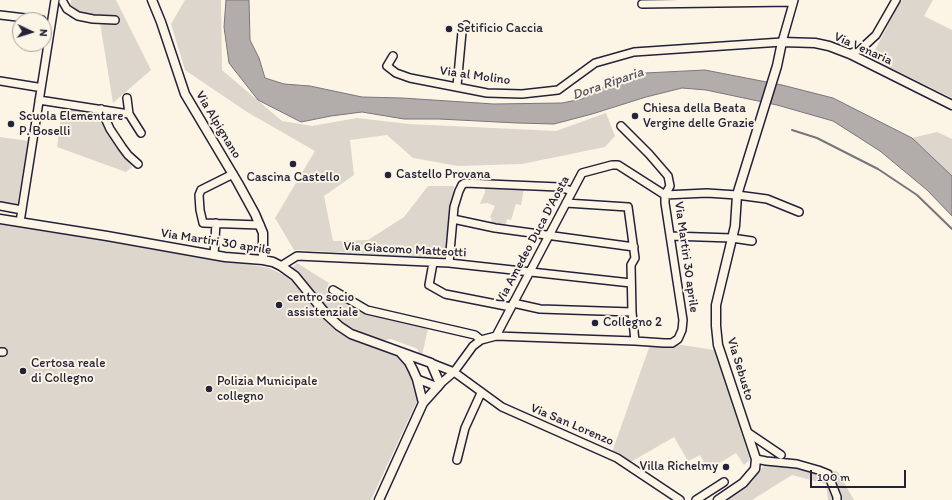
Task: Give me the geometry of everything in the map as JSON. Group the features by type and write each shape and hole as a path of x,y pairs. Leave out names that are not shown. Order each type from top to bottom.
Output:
{"street":[{"path":"20,222 55,0"},
{"name":"Via Alpignano","path":"152,0 161,22 185,94 233,174 260,225 263,233 263,260"},
{"path":"850,54 862,48 876,35 896,0"},
{"path":"642,4 794,1 782,42"},
{"path":"63,2 67,9 78,16 93,19 114,20"},
{"path":"0,15 12,16"},
{"path":"457,86 462,32 466,25"},
{"name":"Via Venaria","path":"685,49 782,42 815,43 850,54 952,105"},
{"name":"Via Sebusto","path":"756,458 718,345 716,305 736,219 737,196 777,66 782,42"},
{"name":"Via al Molino","path":"392,56 387,66 396,73 410,78 487,93 522,94 558,90 595,63 634,52 685,49"},
{"path":"0,81 37,87"},
{"path":"127,98 129,114 141,133"},
{"path":"39,100 129,114"},
{"path":"101,109 110,129 122,147 138,164"},
{"name":"Via Martiri 30 aprile","path":"481,340 496,336 672,343 678,339 682,330 682,308 664,203 665,195 670,186 668,176 649,154 621,126"},
{"name":"Via Amedeo Duca D'Aosta","path":"496,336 582,173 612,164 618,165 665,195"},
{"path":"233,174 201,190 199,195 203,223 260,225"},
{"path":"449,263 454,207 458,191 465,182 558,188 572,191"},
{"path":"665,195 707,192 767,199 800,212"},
{"path":"566,203 628,207 635,258 631,265 632,312 635,341"},
{"path":"0,206 22,210"},
{"name":"Via Martiri 30 aprile","path":"0,219 214,255 263,260 281,266 295,276 326,314 338,326 352,334 454,372"},
{"path":"453,219 495,228 634,247"},
{"path":"214,255 216,223"},
{"path":"670,236 732,238 752,241"},
{"name":"Via Giacomo Matteotti","path":"281,266 297,256 449,263 631,283"},
{"path":"433,263 428,285 445,294 540,309 632,312"},
{"path":"333,290 367,310 475,335 481,340 473,346 454,372 439,385 423,403 379,500"},
{"name":"Via Martiri 30 aprile","path":"399,352 409,362 417,379 423,403"},
{"path":"431,363 439,385"},
{"name":"Via San Lorenzo","path":"454,372 502,407 618,458 680,500"},
{"path":"417,379 439,385"},
{"path":"457,460 466,428 482,393"},
{"path":"747,432 781,455"},
{"path":"718,500 743,483 755,469 756,458 766,461 797,464 828,474 837,496 837,500"},
{"path":"696,500 724,482"}],"shaded area":[{"path":"71,0 116,0 151,70 113,103 100,23 69,18"},
{"path":"185,0 221,0 222,70 282,121 312,126 357,118 409,124 556,131 606,113 615,136 605,147 522,164 458,166 413,158 387,135 350,140 354,175 324,196 333,241 368,240 404,217 428,186 454,186 445,258 294,250 275,218 315,151 247,112 185,70 171,24"},
{"path":"226,0 249,0 250,40 259,58 265,78 284,84 310,86 362,97 494,104 562,103 582,99 610,84 645,73 705,70 782,85 833,98 912,138 952,176 952,216 927,190 880,151 833,121 777,105 706,90 682,88 554,124 404,119 362,112 301,122 258,100 229,63 224,27"},
{"path":"901,0 933,0 924,16 952,30 952,98 871,58"},
{"path":"62,108 98,113 109,135 132,167 126,172 57,147"},
{"path":"937,132 952,139 952,176 912,138"},
{"path":"0,137 28,141 17,206 0,203"},
{"path":"485,185 524,189 521,205 516,204 511,220 507,219 505,227 490,225 492,219 490,217 495,206 487,203 480,204 485,192"},
{"path":"0,223 269,268 284,275 292,281 321,317 335,330 349,339 402,358 414,379 418,399 371,500 0,500"},
{"path":"297,263 329,283 326,290 361,312 428,329 422,355 419,354 418,349 391,339 379,341 341,323 292,268"},
{"path":"650,345 682,345 714,350 750,460 744,465 736,453 708,470 700,455 688,461 674,437 629,463 612,452"},
{"path":"774,458 794,459 838,472 854,500 828,500 826,484 792,475 752,500 727,500"}],"waterway":[{"path":"792,130 817,138 878,169 917,195 952,229"}],"place":[{"name":"Setificio Caccia","path":"449,29"},
{"name":"Chiesa della Beata Vergine delle Grazie","path":"635,116"},
{"name":"Scuola Elementare P. Boselli","path":"11,124"},
{"name":"Cascina Castello","path":"293,164"},
{"name":"Castello Provana","path":"388,175"},
{"name":"centro socio assistenziale","path":"279,305"},
{"name":"Collegno 2","path":"595,323"},
{"name":"Certosa reale di Collegno","path":"23,371"},
{"name":"Polizia Municipale collegno","path":"209,389"},
{"name":"Villa Richelmy","path":"726,467"}],"water label":[{"name":"Dora Riparia","path":"608,84"}]}
